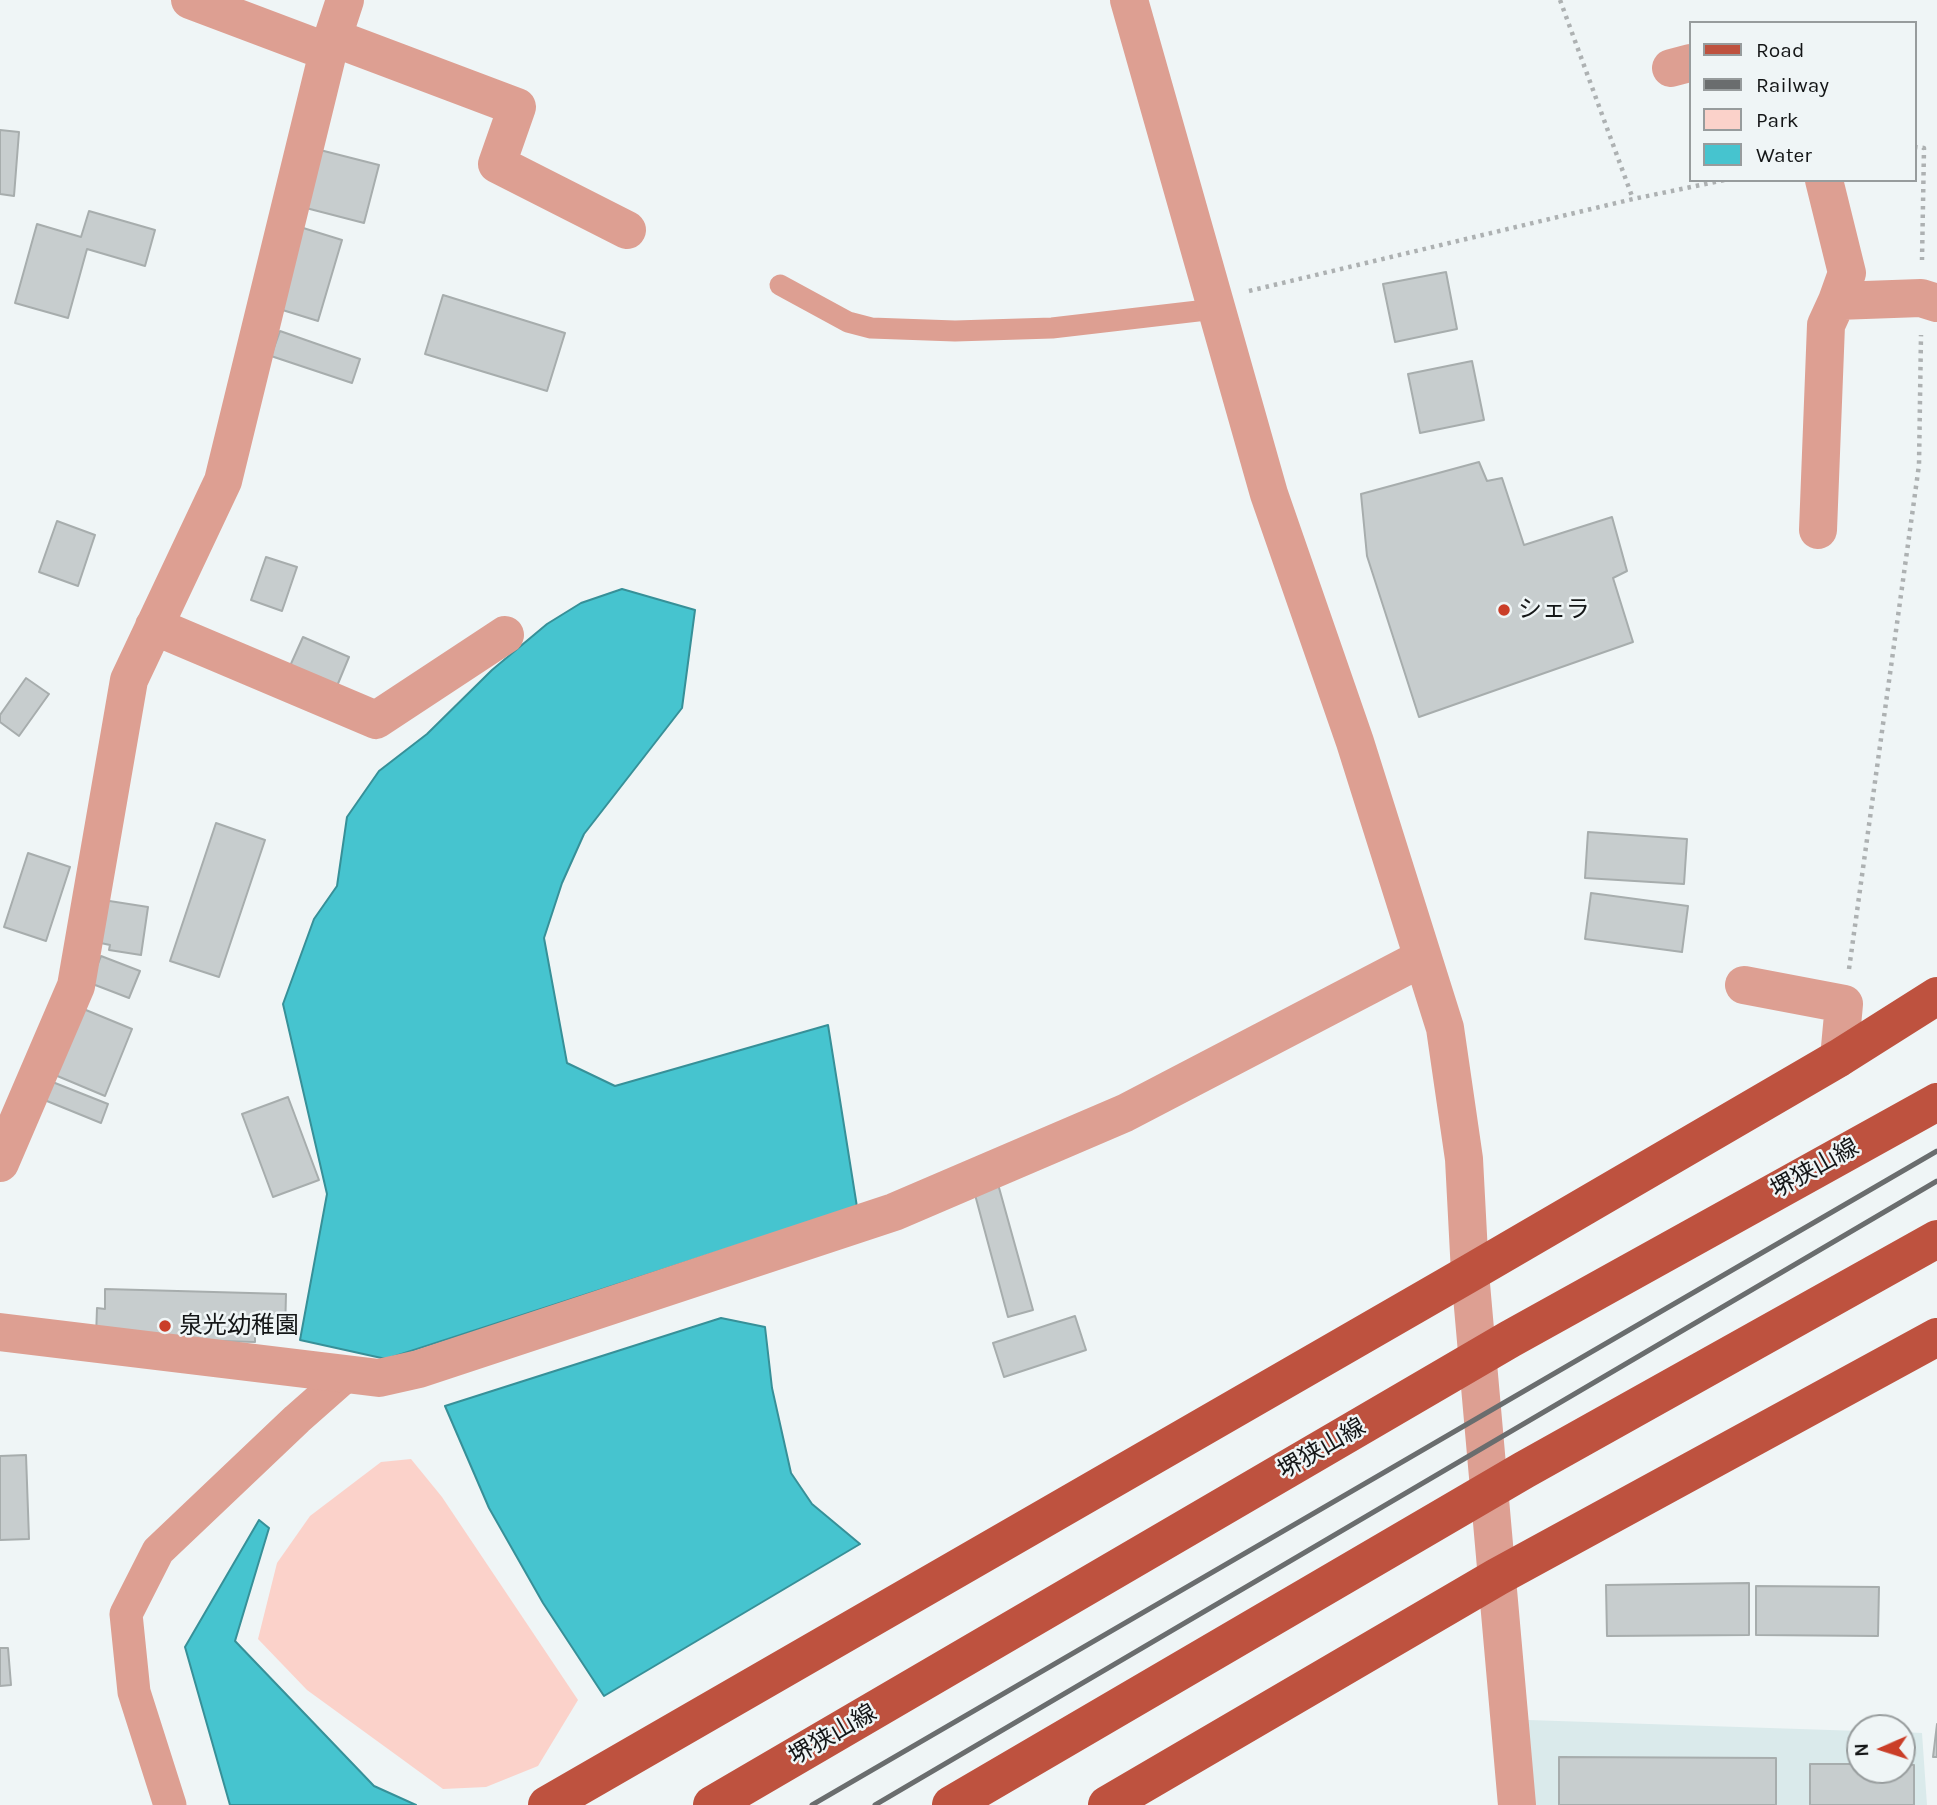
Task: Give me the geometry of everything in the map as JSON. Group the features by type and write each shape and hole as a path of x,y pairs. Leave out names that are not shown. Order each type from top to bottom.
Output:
{"main road":[{"path":"547,1805 1470,1273 1839,1058 1937,996"},
{"name":"堺狭山線","path":"712,1805 1510,1339 1937,1102"},
{"path":"951,1805 1524,1470 1937,1239"},
{"path":"1107,1805 1497,1577 1937,1337"}],"street":[{"path":"190,0 517,107 497,164 627,230"},
{"path":"0,1163 76,986 129,680 223,481 331,45 345,0"},
{"path":"1129,0 1269,494 1354,742 1445,1028 1464,1159 1470,1273 1517,1805"},
{"path":"1818,530 1826,325 1847,272 1824,182"},
{"path":"1837,301 1929,300"},
{"path":"154,626 376,720 505,635"},
{"path":"0,1332 379,1378 419,1370 894,1212 1125,1113 1422,958"},
{"path":"1744,985 1844,1004 1839,1058"},
{"path":"170,1805 134,1692 126,1614 158,1551 348,1374"}],"lane":[{"path":"780,285 848,322 871,328 955,331 1052,328 1214,305"}],"path":[{"path":"1560,0 1633,199"},
{"path":"1844,1004 1919,465 1929,300 1924,148 1916,147"},
{"path":"1214,305 1633,199 1715,182"}],"shaded area":[{"path":"1528,1720 1846,1731 1846,1784 1916,1784 1916,1733 1922,1733 1927,1805 1532,1805"}],"green space":[{"path":"411,1459 442,1497 578,1700 538,1766 486,1787 443,1789 307,1690 258,1639 277,1563 310,1516 381,1462"}],"water":[{"path":"622,589 695,610 682,708 584,834 562,883 544,938 567,1063 615,1086 828,1025 857,1207 386,1359 300,1340 327,1194 283,1004 314,919 337,886 347,817 379,771 427,734 492,670 547,624 581,603"},
{"path":"721,1318 765,1327 772,1388 791,1473 812,1504 860,1544 604,1696 543,1603 489,1508 445,1406"},
{"path":"259,1520 269,1528 235,1641 374,1786 416,1805 230,1805 185,1647"}],"building":[{"path":"0,130 19,132 14,196 0,194"},
{"path":"320,150 379,165 364,223 306,208"},
{"path":"89,211 155,230 145,266 87,249 68,318 15,303 37,224 81,237"},
{"path":"300,227 342,240 318,321 276,308"},
{"path":"1446,272 1457,329 1395,342 1383,284"},
{"path":"443,295 565,333 547,391 425,354"},
{"path":"280,331 360,359 352,383 271,356"},
{"path":"1472,361 1484,420 1420,433 1408,374"},
{"name":"シェラ","path":"1479,462 1487,481 1502,478 1524,545 1612,517 1627,571 1613,578 1633,642 1419,717 1367,556 1361,494"},
{"path":"57,521 95,535 78,586 39,572"},
{"path":"266,557 297,567 282,611 251,600"},
{"path":"303,637 349,657 337,686 290,666"},
{"path":"26,678 49,694 19,736 0,722 0,715"},
{"path":"216,823 265,840 219,977 170,961"},
{"path":"1588,832 1687,839 1684,884 1585,878"},
{"path":"28,853 70,867 46,941 4,927"},
{"path":"1591,893 1688,906 1682,952 1585,939"},
{"path":"103,900 148,907 141,955 109,950 110,945 96,942"},
{"path":"101,956 140,971 129,998 90,983"},
{"path":"81,1008 132,1029 105,1096 55,1075"},
{"path":"50,1081 108,1104 101,1123 42,1099"},
{"path":"288,1097 319,1180 273,1197 242,1114"},
{"path":"998,1184 1033,1310 1008,1317 974,1191"},
{"path":"105,1289 286,1294 285,1334 255,1333 255,1342 96,1337 97,1308 105,1309"},
{"path":"1075,1316 1086,1350 1004,1377 993,1343"},
{"path":"26,1455 29,1539 0,1540 0,1456"},
{"path":"1749,1583 1749,1635 1607,1636 1606,1585"},
{"path":"1756,1586 1879,1587 1878,1636 1756,1635"},
{"path":"0,1648 8,1648 11,1685 0,1686"},
{"path":"1937,1724 1937,1757 1933,1757"},
{"path":"1559,1757 1776,1758 1776,1805 1559,1805"},
{"path":"1810,1764 1846,1764 1846,1784 1914,1784 1914,1805 1810,1805"}],"railway":[{"path":"812,1805 1937,1151"},
{"path":"875,1805 1937,1181"}],"place":[{"name":"シェラ","path":"1504,610"},
{"name":"泉光幼稚園","path":"165,1326"}]}
